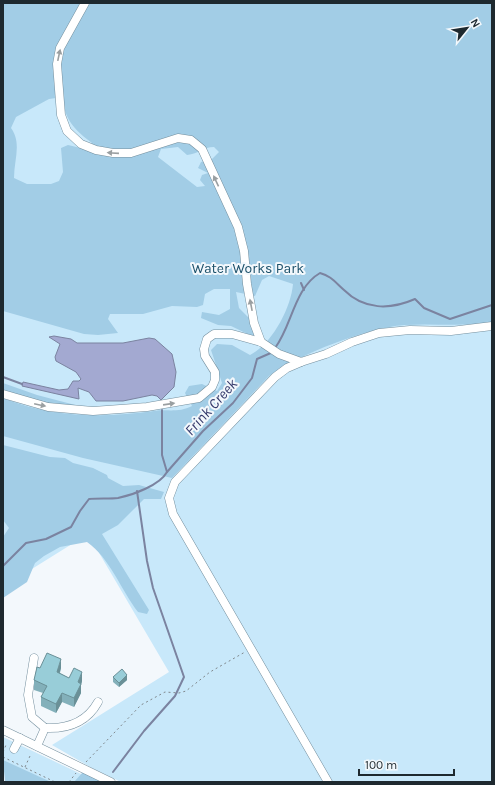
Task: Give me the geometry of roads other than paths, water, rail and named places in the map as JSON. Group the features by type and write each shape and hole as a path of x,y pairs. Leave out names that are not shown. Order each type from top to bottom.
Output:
{"street":[{"path":"85,3 60,48 57,64 63,124 67,131 81,144 109,153 131,153 178,138 185,138 197,144 206,158 238,227 244,251 247,284 254,323 261,342"},
{"path":"328,782 173,514 169,498 175,482 275,377 287,368 379,333 410,330 451,332 492,326"},
{"path":"3,394 48,407 93,411 147,407 189,401 205,394 216,380 215,372 205,356 204,349 205,342 210,336 232,334 261,342 279,354 301,362"},
{"path":"34,658 28,695 32,716 45,728 59,729 79,722 94,710 98,702"},
{"path":"37,746 45,728"},
{"path":"3,730 111,782"},
{"path":"14,749 20,738"}],"waterway":[{"name":"Frink Creek","path":"275,348 286,329 304,288 320,273 330,278 352,297 369,305 396,305 415,299 424,308 450,319 492,305"},
{"name":"Frink Creek","path":"301,283 304,290"},
{"name":"Frink Creek","path":"3,566 26,543 46,539 71,527 89,499 124,497 146,489 164,477 203,431 233,403 252,378 257,359 273,352"},
{"path":"3,377 22,384"},
{"path":"162,410 162,455 167,472"},
{"path":"113,772 144,731 175,696 184,677 153,588 147,561 137,491"}],"park label":[{"name":"Water Works Park","path":"248,268"}]}
